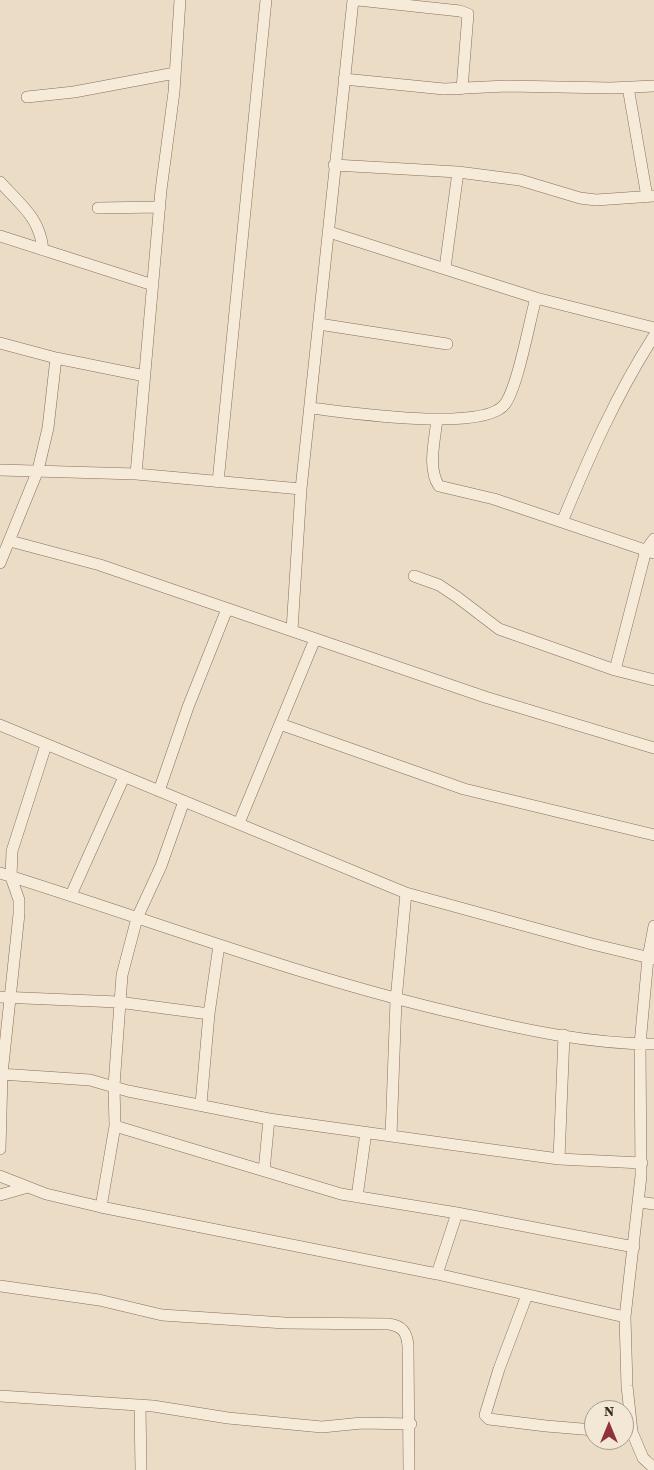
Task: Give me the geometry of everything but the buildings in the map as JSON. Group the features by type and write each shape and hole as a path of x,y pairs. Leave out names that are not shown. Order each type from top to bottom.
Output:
{"street":[{"path":"136,474 160,207 175,73 180,0"},
{"path":"218,482 266,0"},
{"path":"292,630 301,489 353,0"},
{"path":"358,0 460,11 468,14 462,89"},
{"path":"27,97 74,92 175,73"},
{"path":"344,79 462,89 507,86 654,86"},
{"path":"334,165 458,172 520,180 580,198 610,200 650,196 628,87"},
{"path":"445,268 458,172"},
{"path":"0,182 38,224 42,233 43,250"},
{"path":"98,208 160,207"},
{"path":"329,232 536,298 654,328"},
{"path":"0,236 153,285"},
{"path":"311,408 437,419 486,415 497,412 505,404 512,388 536,298"},
{"path":"319,324 447,344"},
{"path":"562,522 609,414 628,377 654,336"},
{"path":"0,343 56,358 145,376"},
{"path":"0,563 38,470 48,428 56,358"},
{"path":"437,419 433,465 434,478 439,486 494,499 650,552"},
{"path":"0,470 136,474 301,489"},
{"path":"615,670 654,539"},
{"path":"10,541 100,565 568,724 654,748"},
{"path":"414,576 439,586 458,597 499,628 615,670 654,680"},
{"path":"159,791 188,707 227,609"},
{"path":"238,823 315,639"},
{"path":"280,724 464,789 654,835"},
{"path":"0,725 406,893 651,958"},
{"path":"0,1149 5,998 20,907 6,875 46,745"},
{"path":"71,895 124,777"},
{"path":"101,1207 115,1126 114,1086 118,1002 122,975 137,918 161,866 184,801"},
{"path":"6,875 219,945 396,1000 492,1022 564,1035 654,1044"},
{"path":"391,1136 396,1000 406,893"},
{"path":"627,1400 626,1317 640,1202 642,1163 640,1044 654,926"},
{"path":"201,1104 209,1014 219,945"},
{"path":"5,998 118,1002 209,1014"},
{"path":"559,1159 564,1035"},
{"path":"1,1074 90,1080 269,1119 391,1136 559,1159 642,1163"},
{"path":"264,1171 269,1119"},
{"path":"115,1126 357,1197 457,1213 634,1247"},
{"path":"357,1197 366,1132"},
{"path":"0,1176 28,1187 101,1207 437,1274 626,1317"},
{"path":"0,1195 28,1187"},
{"path":"640,1202 654,1204"},
{"path":"437,1274 457,1213"},
{"path":"0,1286 99,1300 162,1315 285,1323 396,1325 403,1329 408,1340 411,1424 410,1470"},
{"path":"528,1295 489,1395 486,1417 546,1426 584,1429"},
{"path":"0,1396 140,1406 228,1418 322,1427 362,1423 411,1424"},
{"path":"140,1406 141,1470"},
{"path":"634,1442 643,1458 654,1468"},
{"path":"640,1470 643,1458"}]}
